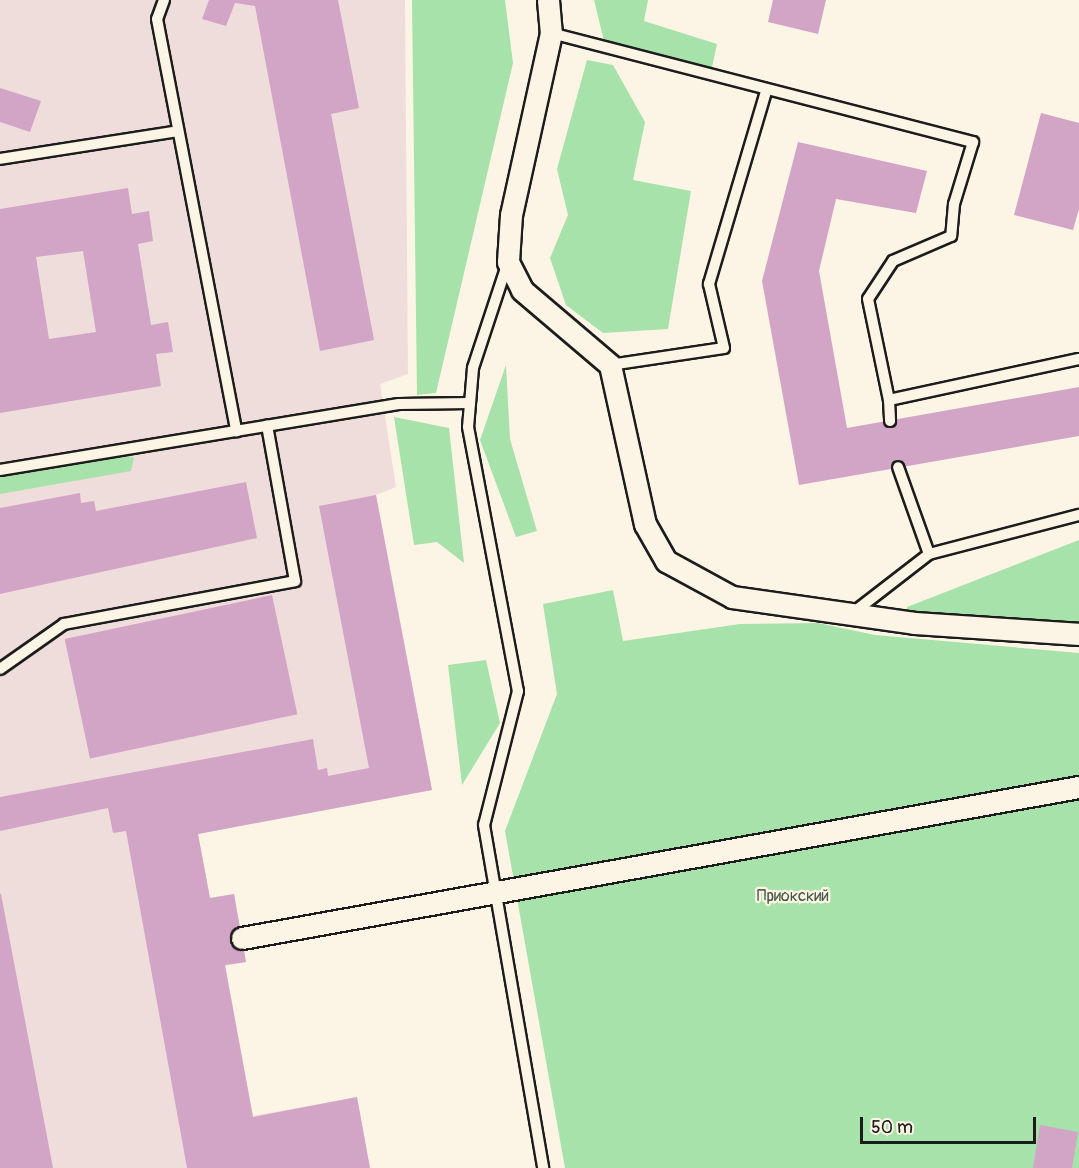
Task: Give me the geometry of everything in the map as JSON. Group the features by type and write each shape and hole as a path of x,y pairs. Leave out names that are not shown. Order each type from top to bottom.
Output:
{"street":[{"path":"548,0 550,33 511,215 508,262 522,290 610,365 645,524 666,561 732,597 854,612 914,623 1079,634"},
{"path":"242,938 1079,787"}],"lane":[{"path":"164,0 157,19 237,431"},
{"path":"550,33 766,91 973,142 954,204 951,236 892,261 868,299 889,400 890,421"},
{"path":"610,365 724,348 710,284 766,91"},
{"path":"0,159 178,131"},
{"path":"508,262 473,368 468,428 518,691 484,825 543,1168"},
{"path":"889,400 1079,359"},
{"path":"0,470 399,404 470,403"},
{"path":"0,669 64,624 295,581 267,426"},
{"path":"898,467 929,554"},
{"path":"854,612 929,554 1079,515"}],"shaded area":[{"path":"0,0 405,0 408,374 380,384 396,487 376,495 432,790 198,834 210,898 234,894 246,962 225,966 253,1116 357,1097 370,1168 0,1168"}],"green space":[{"path":"412,0 505,0 513,63 436,393 417,395"},
{"path":"594,0 648,0 644,21 717,44 711,72 604,41"},
{"path":"587,60 613,65 645,122 633,180 691,191 668,329 603,333 566,305 550,258 568,215 557,169"},
{"path":"506,365 510,439 537,531 516,537 480,440"},
{"path":"394,417 449,428 464,563 437,542 414,545"},
{"path":"123,454 134,458 131,471 0,494 0,475"},
{"path":"1079,540 1079,623 907,613 907,607"},
{"name":"Приокский","path":"613,590 623,641 740,624 818,623 875,635 1079,653 1079,1168 565,1168 505,831 557,694 543,604"},
{"path":"486,660 500,723 462,785 448,665"}],"building":[{"path":"209,0 338,0 359,108 331,114 374,340 320,351 255,6 235,3 226,26 202,19"},
{"path":"773,0 826,0 818,34 768,22"},
{"path":"0,88 41,101 30,132 0,122"},
{"path":"1041,113 1079,123 1079,209 1073,230 1014,215"},
{"path":"798,142 927,171 916,213 836,199 819,271 847,428 1079,387 1079,436 799,485 762,281"},
{"path":"128,188 132,214 149,211 153,241 138,244 151,325 168,322 173,352 156,354 161,386 0,413 0,209","holes":["83,251 96,332 49,339 36,257"]},
{"path":"246,482 257,538 0,594 0,508 80,493 81,503 94,501 96,511"},
{"path":"376,495 432,790 198,834 210,898 234,894 246,962 225,965 253,1117 357,1097 370,1168 187,1168 126,831 113,833 108,808 0,831 0,797 313,739 318,770 327,768 328,776 369,768 319,506"},
{"path":"272,595 297,714 90,758 65,639"},
{"path":"1,894 53,1168 0,1168"},
{"path":"1040,1125 1078,1132 1072,1168 1033,1168"}]}
